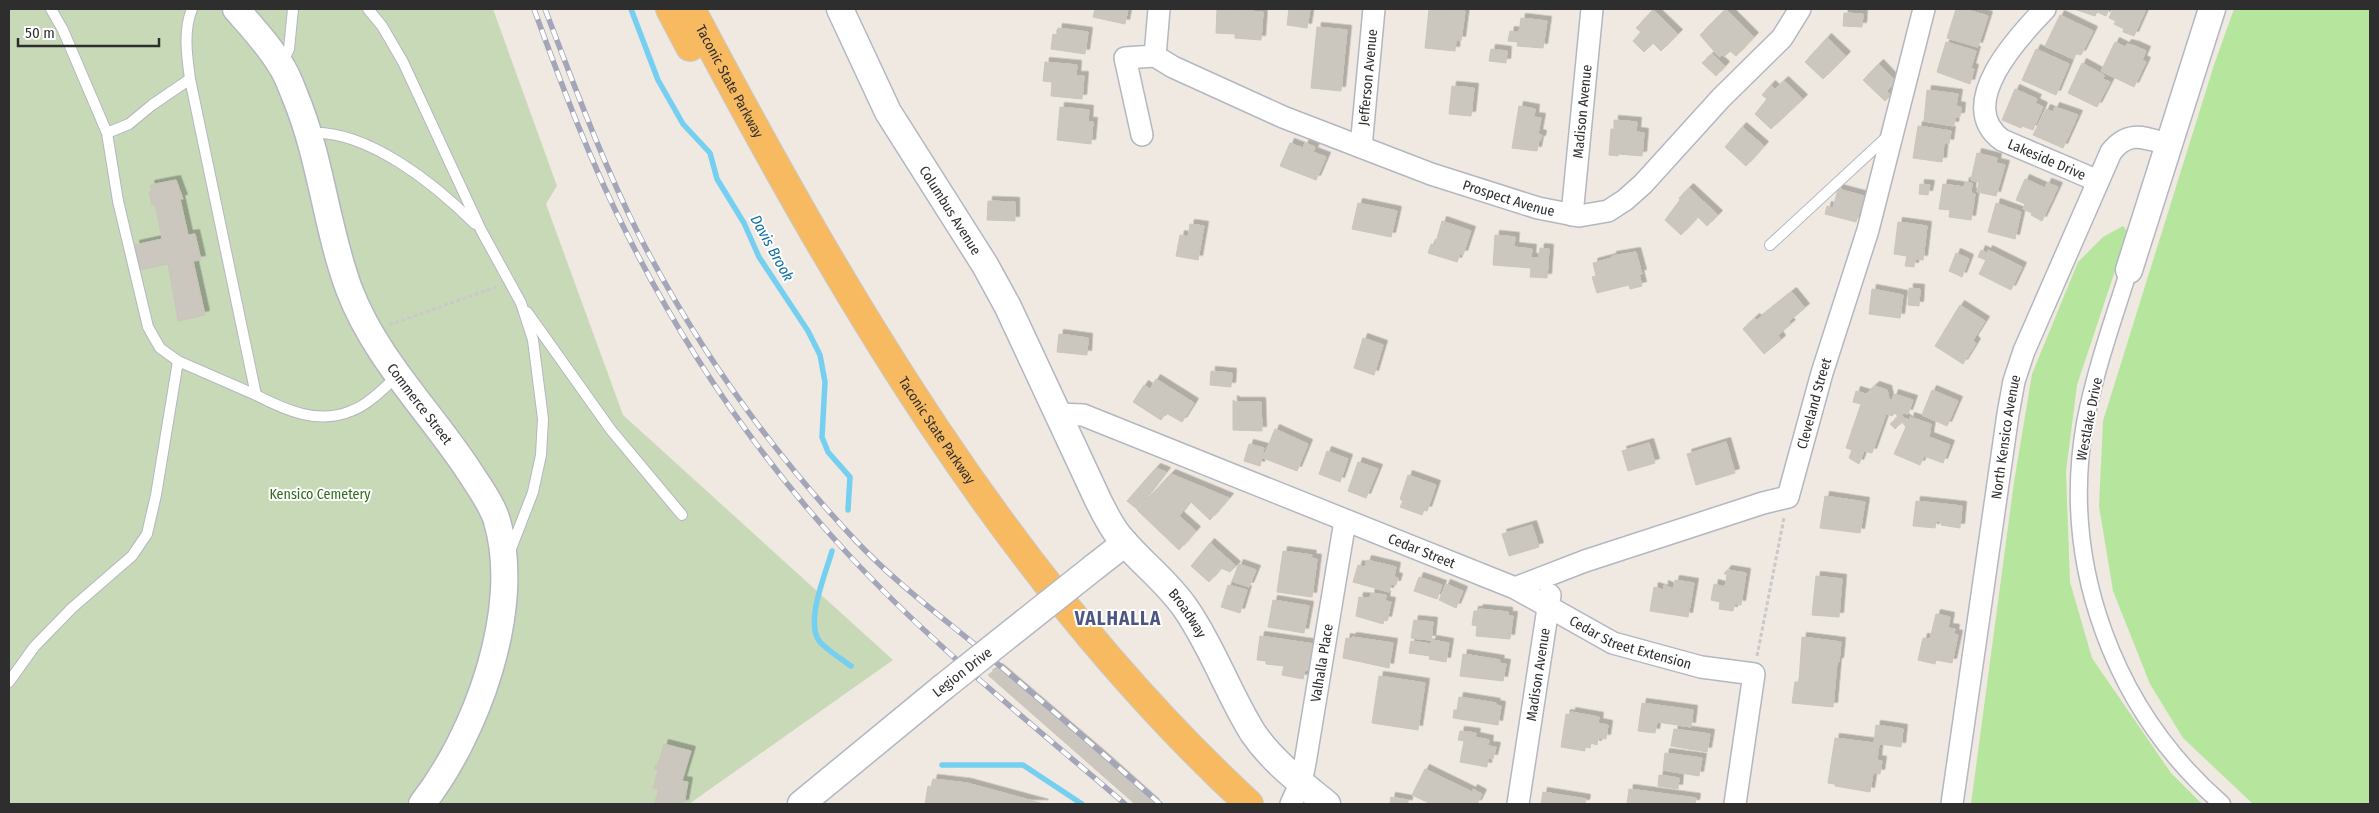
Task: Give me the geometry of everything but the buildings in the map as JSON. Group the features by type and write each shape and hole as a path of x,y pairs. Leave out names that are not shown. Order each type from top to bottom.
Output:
{"highway":[{"name":"Taconic State Parkway","path":"670,9 728,119 826,291 899,408 956,492 1018,577 1082,656 1151,732 1222,804"},
{"name":"Taconic State Parkway","path":"691,9 774,162 841,279 915,399 983,499 1043,580 1121,673 1167,724 1249,804"}],"street":[{"name":"Commerce Street","path":"236,9 281,65 305,119 346,280 368,332 471,474 497,520 505,566 504,599 497,642 487,678 458,752 422,804"},
{"name":"Columbus Avenue","path":"840,9 888,112 985,265 1008,307 1059,414"},
{"path":"1142,135 1125,58 1154,56 1159,9"},
{"name":"Jefferson Avenue","path":"1361,147 1374,9"},
{"name":"Madison Avenue","path":"1572,215 1592,9"},
{"name":"Prospect Avenue","path":"1154,56 1173,67 1284,117 1431,174 1520,203 1579,216 1608,210 1631,195 1721,98 1782,38 1800,9"},
{"name":"Cleveland Street","path":"1788,497 1822,372 1868,230 1924,9"},
{"name":"Lakeside Drive","path":"2045,9 2018,38 1994,75 1984,109 1986,120 1993,133 2002,140 2098,181"},
{"name":"Westlake Drive","path":"2209,10 2170,145 2097,375 2081,450 2078,497 2087,572 2095,608 2106,642 2134,698 2185,767 2222,804"},
{"name":"North Kensico Avenue","path":"1952,804 2014,381 2034,327 2111,152 2120,141 2131,137 2145,138 2170,145"},
{"name":"Cedar Street","path":"1059,414 1083,415 1514,588"},
{"name":"Broadway","path":"1059,414 1098,500 1112,526 1125,543 1165,581 1186,608 1213,652 1254,734 1296,793 1327,804"},
{"path":"1514,588 1585,561 1763,503 1788,497"},
{"name":"Valhalla Place","path":"1296,793 1309,745 1345,521"},
{"name":"Legion Drive","path":"801,804 942,688 1125,543"},
{"name":"Madison Avenue","path":"1518,804 1551,590 1559,577 1585,561"},
{"name":"Cedar Street Extension","path":"1514,588 1613,643 1701,667 1754,674"},
{"path":"1735,804 1754,674"}],"lane":[{"path":"51,9 63,30 107,133 118,201 148,327 160,348 178,361 286,410 320,417 352,411 377,394 398,375"},
{"path":"192,9 188,18 186,46 190,79 256,395"},
{"path":"281,65 289,49 293,9"},
{"path":"368,9 382,26 403,62 480,230 521,303 612,430 682,515"},
{"path":"107,133 129,124 152,105 190,79"},
{"path":"1770,245 1895,129"},
{"path":"308,133 330,133 345,137 398,162 439,191 480,230"},
{"path":"505,566 533,492 541,455 542,418 540,386 533,340 521,303"},
{"path":"9,682 34,648 72,608 132,556 147,534 156,495 178,361"}],"path":[{"path":"368,332 509,282"},
{"path":"1754,674 1788,497"}],"green space":[{"name":"Kensico Cemetery","path":"9,9 493,9 557,186 546,204 623,415 893,660 689,804 9,804"},
{"path":"2234,9 2370,9 2370,804 2253,804 2183,738 2150,684 2113,591 2099,506 2103,421 2214,65"},
{"path":"2123,226 2128,232 2077,385 2066,472 2070,582 2092,658 2171,773 2202,804 1971,804 2014,482 2032,374 2078,262 2103,237"}],"waterway":[{"name":"Davis Brook","path":"631,9 658,80 683,124 710,153 717,179 744,223 759,257 808,331 820,355 825,382 822,437 828,452 850,477 848,510"},
{"name":"Davis Brook","path":"832,551 821,584 814,623 820,642 851,666"},
{"name":"Davis Brook","path":"942,765 1023,765 1082,804"}],"railway":[{"path":"534,9 566,96 629,238 675,323 755,442 815,517 879,587 983,683 1125,804"},
{"path":"545,9 601,153 640,237 686,319 765,435 825,507 884,569 1044,703 1160,804"}],"district":[{"name":"VALHALLA","path":"1118,618"}]}
